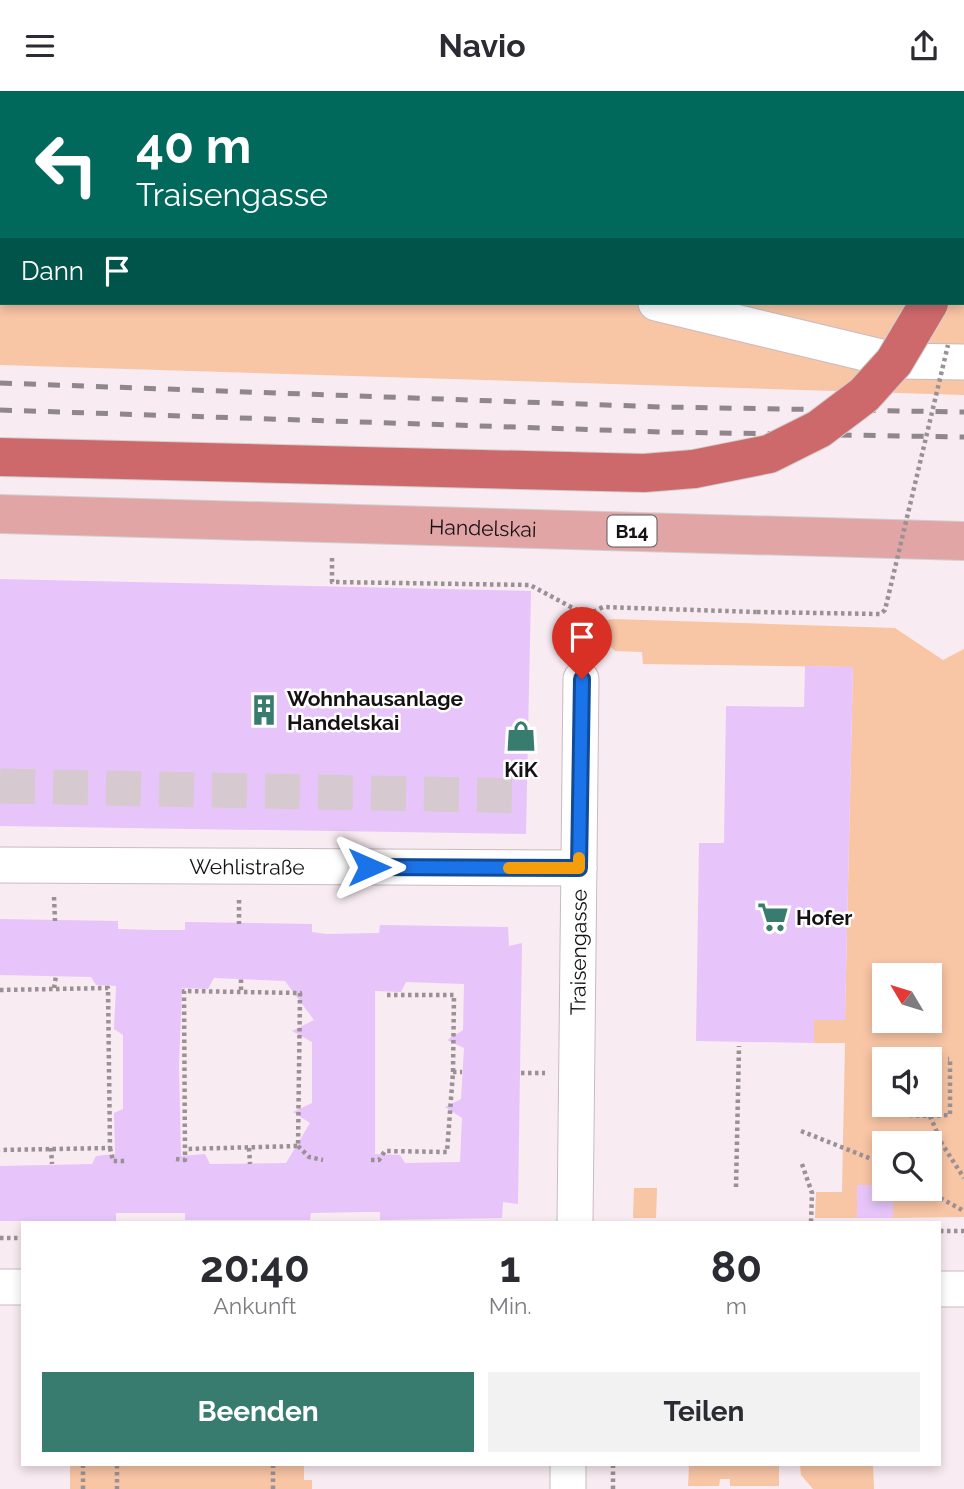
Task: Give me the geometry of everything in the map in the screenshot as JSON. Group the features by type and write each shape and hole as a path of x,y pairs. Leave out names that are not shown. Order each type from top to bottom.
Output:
{"highway":[{"path":"0,457 644,473 694,469 769,454 819,429 864,395 894,362 928,305"}],"main road":[{"name":"Handelskai","path":"0,514 964,541"}],"street":[{"path":"664,305 898,361 957,348"},
{"name":"Traisengasse","path":"575,1221 582,679"},
{"name":"Wehlistraße","path":"0,865 579,868"},
{"path":"0,1287 21,1287"},
{"path":"941,1289 964,1289"},
{"path":"568,1466 568,1489"}],"path":[{"path":"582,679 574,657 578,632 586,615 603,607 880,614 885,610 957,348"},
{"path":"332,523 332,582 530,585 586,615"},
{"path":"54,988 56,977"},
{"path":"241,979 241,990"},
{"path":"0,990 108,988 110,1148 113,1161 127,1161"},
{"path":"176,1160 185,1160 184,991 241,990 300,993 298,1146 309,1157 323,1160"},
{"path":"371,1160 379,1160 386,1151 447,1152 453,1072 454,995 387,995"},
{"path":"736,1187 739,1046"},
{"path":"942,1115 950,1115 948,1059"},
{"path":"453,1072 462,1072"},
{"path":"930,1117 942,1144 964,1178"},
{"path":"801,1131 872,1159"},
{"path":"185,1149 298,1146"},
{"path":"51,1148 52,1164"},
{"path":"0,1150 110,1148"},
{"path":"249,1148 250,1164"},
{"path":"802,1164 812,1192 811,1221"},
{"path":"942,1199 964,1211"},
{"path":"941,1231 964,1231"},
{"path":"0,1238 21,1238"},
{"path":"83,1466 83,1489"},
{"path":"117,1466 117,1489"},
{"path":"273,1466 273,1489"},
{"path":"613,1466 613,1489"}],"shaded area":[{"path":"0,305 964,305 964,395 0,365"},
{"path":"613,619 895,628 943,660 964,649 964,1217 893,1218 893,1201 942,1201 942,1131 872,1131 872,1185 857,1186 857,1218 815,1218 816,1192 842,1192 845,1043 814,1043 814,1020 845,1019 853,667 643,664 642,652 615,651 599,636 598,622"},
{"path":"634,1188 657,1188 656,1218 633,1218"},
{"path":"70,1466 304,1466 304,1480 312,1480 312,1489 70,1489"},
{"path":"689,1466 779,1466 779,1486 730,1486 730,1479 720,1479 719,1486 688,1486"},
{"path":"800,1466 873,1466 874,1489 813,1489 801,1475"}],"building":[{"name":"Wohnhausanlage Handelskai","path":"0,579 531,591 526,834 0,826"},
{"name":"Hofer","path":"805,666 853,667 845,1020 814,1020 814,1043 696,1041 699,843 724,843 726,706 804,707"},
{"path":"0,919 118,921 118,929 155,930 185,930 185,922 312,924 312,932 326,934 379,933 380,925 508,927 509,946 522,943 518,1204 503,1202 502,1218 380,1220 380,1212 365,1212 311,1213 310,1220 185,1220 185,1213 116,1213 116,1221 0,1221 0,1166 92,1164 96,1156 115,1154 114,1113 123,1109 123,1035 114,1029 116,986 96,985 91,977 0,975","holes":["214,978 285,981 314,1020 292,1031 312,1042 312,1103 293,1112 310,1123 286,1163 210,1164 205,1154 181,1156 179,1067 182,988 208,989","406,982 464,984 463,1030 447,1040 464,1048 461,1099 445,1107 462,1118 460,1162 405,1163 400,1155 375,1154 375,991 401,992"]},
{"path":"857,1185 872,1185 872,1201 893,1201 893,1218 857,1218"}],"tunnel":[{"path":"0,786 526,796"}],"railway":[{"path":"0,383 662,407 964,412"},
{"path":"0,410 663,432 964,437"}],"slow traffic":[{"path":"509,868 579,868 579,858"}],"place":[{"name":"Wohnhausanlage Handelskai","path":"264,710"},
{"name":"KiK","path":"521,736"},
{"name":"Hofer","path":"773,917"}],"route":[{"path":"369,867 579,868 582,679"}]}
